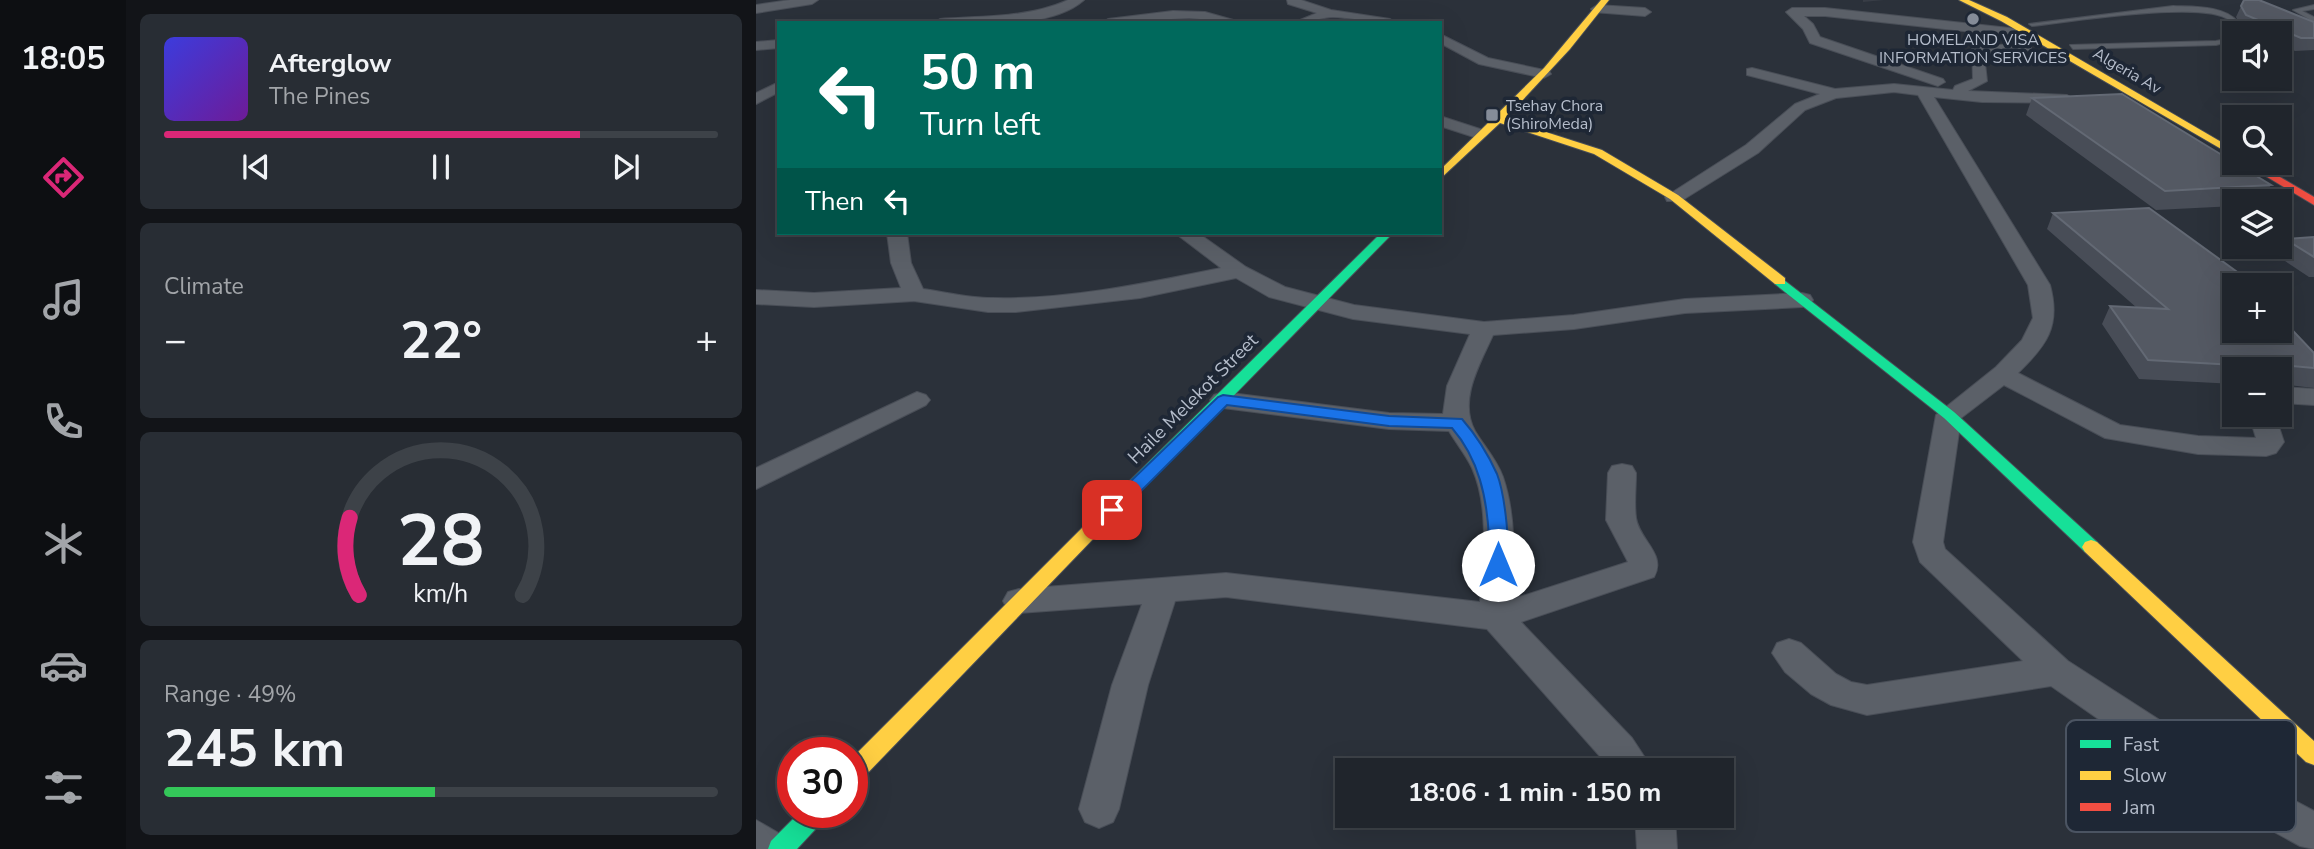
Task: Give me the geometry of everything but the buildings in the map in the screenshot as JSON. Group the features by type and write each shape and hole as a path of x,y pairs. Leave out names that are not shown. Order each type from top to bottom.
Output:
{"main road":[{"name":"Algeria Av","path":"1963,0 2073,47 2222,133"},
{"name":"Algeria Av","path":"1986,0 2030,29 2050,46 2222,146"},
{"path":"1442,174 1544,74 1582,32 1601,4"},
{"path":"1496,119 1598,152 1674,197 1949,415 2276,720"},
{"path":"2292,173 2314,186"},
{"path":"2269,175 2314,202"},
{"name":"Haile Melekot Street","path":"868,757 1019,601 1385,235"},
{"path":"2296,738 2314,755"},
{"path":"780,849 800,828"}],"street":[{"path":"756,9 811,0"},
{"path":"1052,12 1078,0"},
{"path":"1292,1 1329,13 1378,21"},
{"path":"983,21 1000,4"},
{"path":"1601,4 1645,12"},
{"path":"989,21 1090,7"},
{"path":"1982,97 1815,40 1809,27 1793,12 1825,12 2030,29"},
{"path":"1125,21 1192,13 1233,21"},
{"path":"1305,21 1329,13"},
{"path":"1442,39 1484,61 1544,74"},
{"path":"756,46 777,44"},
{"path":"1960,89 1980,80 1977,50 2050,46"},
{"path":"1752,72 1833,94"},
{"path":"756,99 777,87"},
{"path":"1674,197 1752,149 1800,107 1833,94 1885,88 1982,97 2079,101"},
{"path":"1923,90 2039,285 2044,320 2034,340 2001,374 1949,415 1928,542 1931,554 2056,671 2130,720"},
{"path":"2121,103 2149,104"},
{"path":"1442,122 1480,134"},
{"path":"897,235 901,263 914,294"},
{"path":"1188,235 1239,271 1277,292 1318,304 1484,329 1574,322 1685,306 1802,300"},
{"path":"756,297 814,300 914,294 988,305 1016,305 1140,291 1239,271"},
{"path":"1484,329 1455,405 1456,423 1468,437 1489,476 1499,540 1496,617 1625,758"},
{"path":"2001,374 2061,402 2101,426 2144,437 2198,445 2266,447 2271,442 2266,427"},
{"path":"2292,396 2314,397"},
{"path":"756,480 917,400"},
{"path":"1223,400 1389,421 1456,423"},
{"path":"1019,601 1226,585 1496,617 1643,569 1643,561 1621,520 1622,473"},
{"path":"1099,809 1130,685 1163,589"},
{"path":"1789,653 1808,673 1830,690 1851,698 1867,700 2056,671"},
{"path":"2296,822 2314,832"},
{"path":"1656,828 1657,849"},
{"path":"756,840 768,849"}],"lane":[{"path":"2314,7 2296,10 2314,20"},
{"path":"2030,29 2184,8 2218,12 2234,21"},
{"path":"2073,47 2222,42"}],"traffic: fast":[{"path":"1089,532 1385,235"},
{"path":"1780,281 1949,415 2091,547"},
{"path":"780,849 800,828"}],"traffic: slow":[{"path":"1442,174 1547,70 1605,0"},
{"path":"1963,0 2004,19 2222,146"},
{"path":"1496,119 1598,152 1674,197 1780,281"},
{"path":"868,758 1089,532"},
{"path":"2091,547 2276,720"},
{"path":"2296,738 2314,755"}],"traffic: jam":[{"path":"2269,175 2314,202"}],"place":[{"name":"HOMELAND VISA INFORMATION SERVICES","path":"1973,19"},
{"name":"Tsehay Chora (ShiroMeda)","path":"1492,115"}],"route":[{"path":"1112,510 1223,400 1389,421 1456,423 1468,437 1489,476 1499,540 1498,565"}]}
